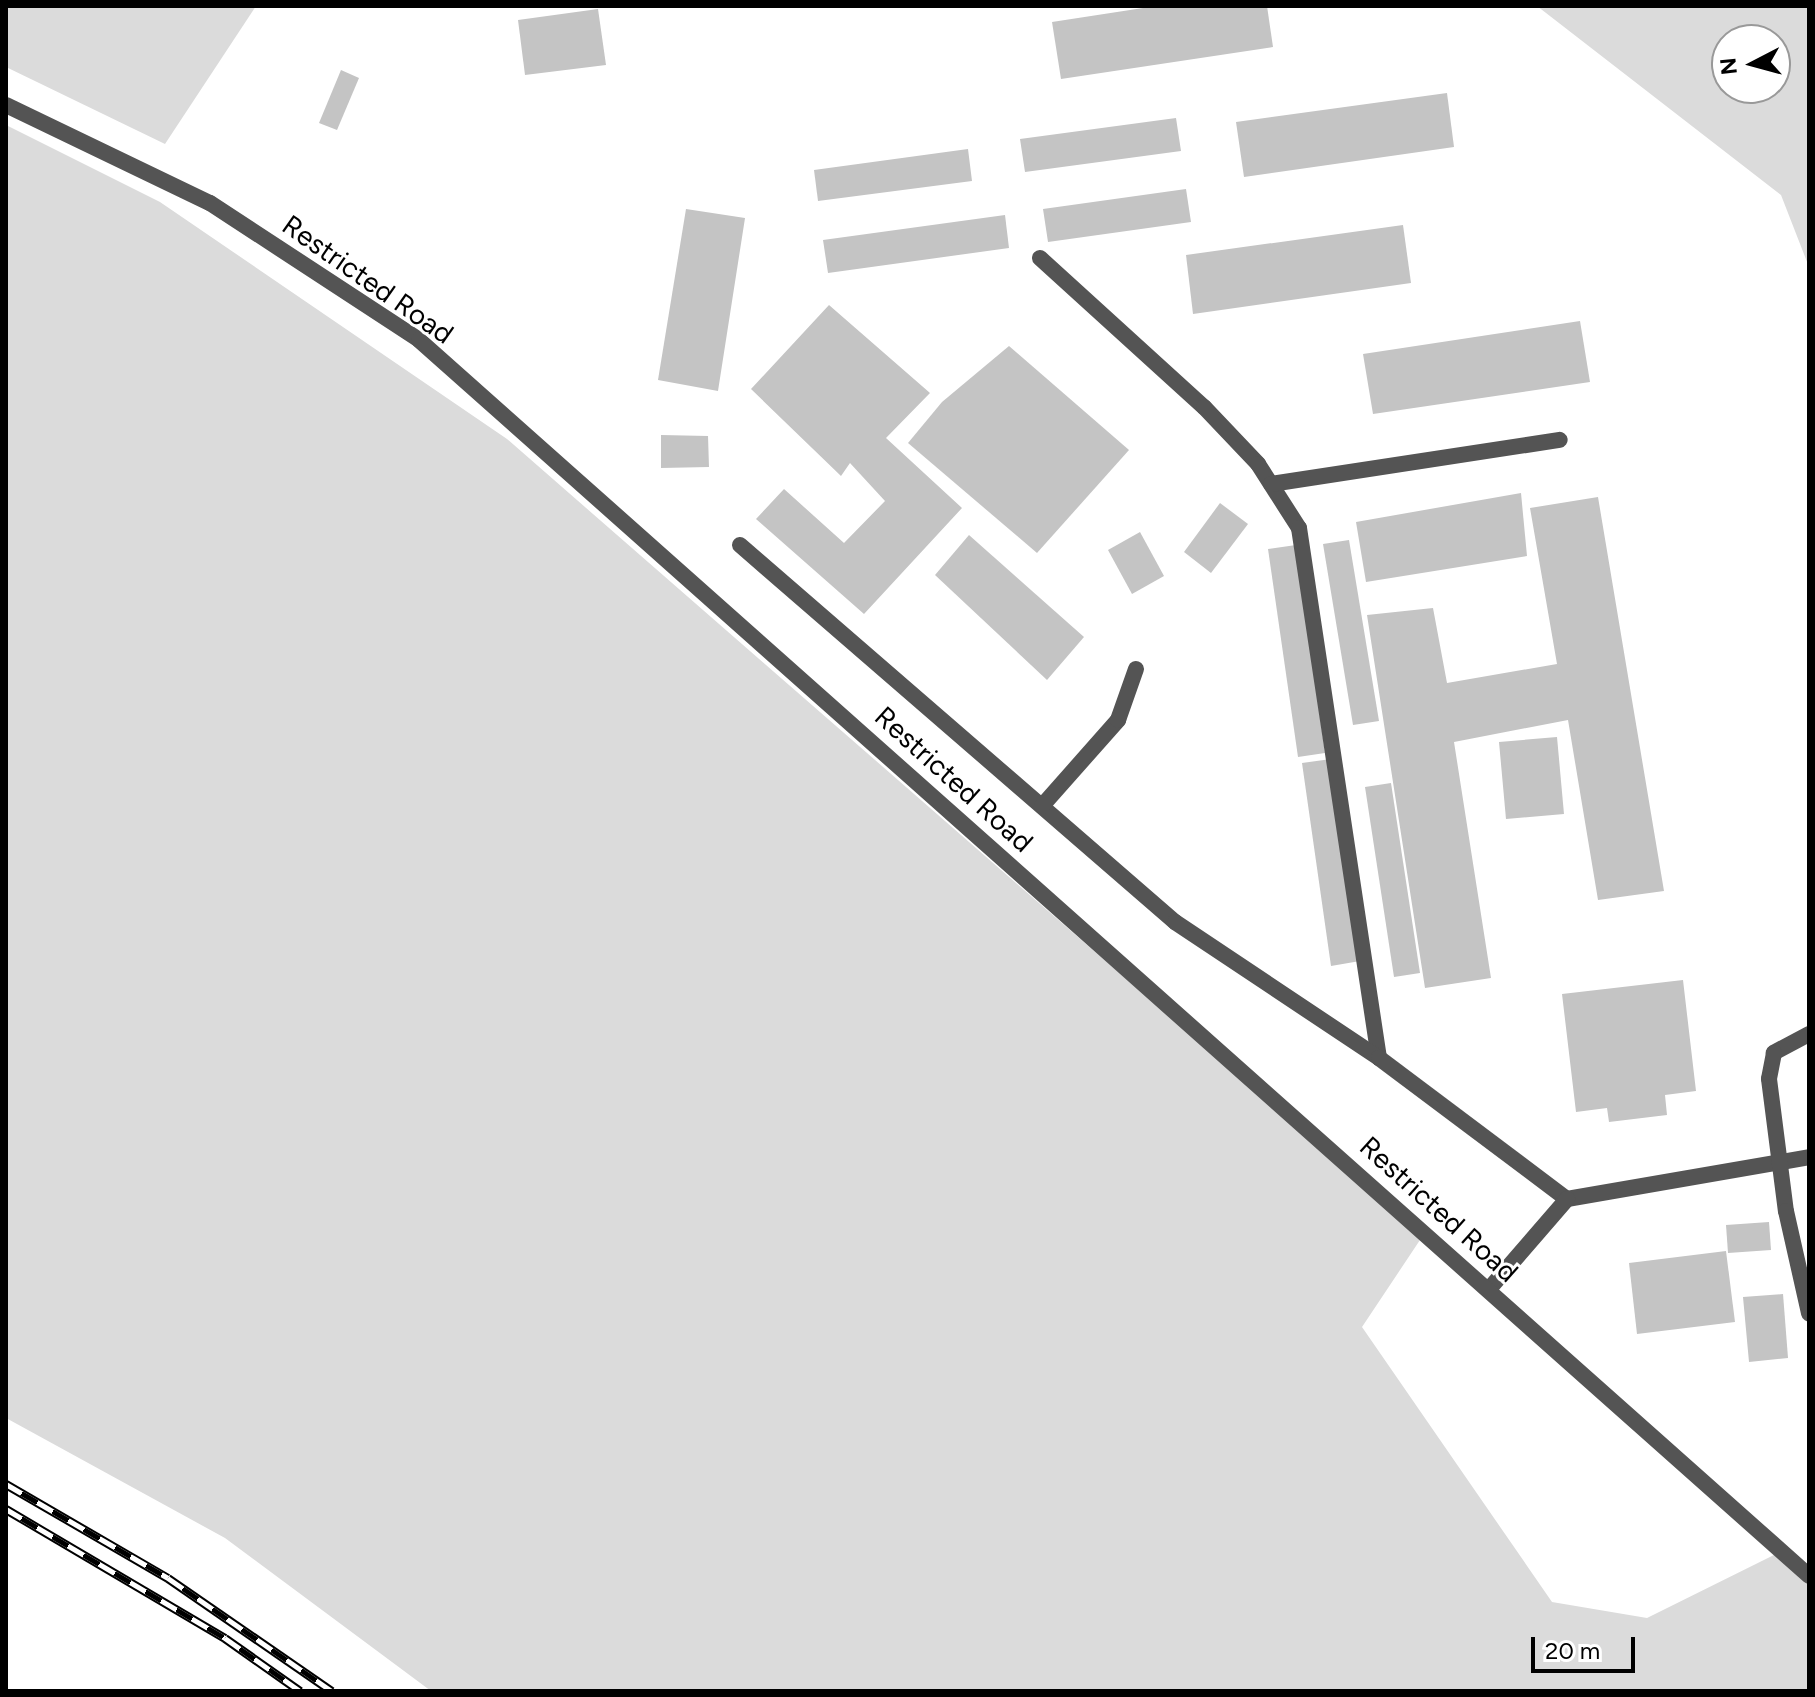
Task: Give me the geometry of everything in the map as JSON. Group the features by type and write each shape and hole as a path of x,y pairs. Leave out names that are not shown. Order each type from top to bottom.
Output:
{"street":[{"name":"Restricted Road","path":"6,105 210,203 419,340 1490,1288 1809,1576"},
{"path":"1040,258 1204,407 1271,484 1299,528 1379,1058"},
{"path":"1271,484 1560,440"},
{"path":"740,545 1175,922 1379,1058 1567,1199"},
{"path":"1042,806 1118,720 1136,669"},
{"path":"1809,1034 1774,1053 1769,1079 1780,1162 1809,1313"},
{"path":"1490,1288 1567,1199 1809,1157"}],"shaded area":[{"path":"6,6 256,6 165,144 6,67"},
{"path":"1537,6 1809,6 1809,267 1781,195"},
{"path":"6,125 160,202 507,439 1422,1237 1362,1327 1552,1602 1647,1618 1780,1552 1809,1579 1809,1691 431,1691 225,1538 6,1418"}],"building":[{"path":"1156,6 1267,6 1273,47 1061,79 1052,22"},
{"path":"598,9 606,65 525,75 518,20"},
{"path":"341,70 359,78 337,130 319,123"},
{"path":"1447,93 1454,147 1244,177 1236,122"},
{"path":"1176,118 1181,151 1025,172 1020,139"},
{"path":"968,149 972,181 818,201 814,170"},
{"path":"1186,189 1191,222 1048,242 1043,209"},
{"path":"686,209 745,218 718,391 658,380"},
{"path":"1005,215 1009,248 828,273 823,240"},
{"path":"1403,225 1411,283 1193,314 1186,255"},
{"path":"829,305 930,393 886,438 962,508 864,614 756,519 784,489 844,543 885,501 850,463 841,476 751,389"},
{"path":"1580,321 1590,382 1373,414 1363,354"},
{"path":"1009,346 1129,450 1037,553 908,443 942,402"},
{"path":"661,435 708,436 709,467 661,468"},
{"path":"1521,493 1527,556 1366,582 1356,522"},
{"path":"1598,497 1664,891 1598,900 1568,720 1454,742 1491,978 1425,988 1367,615 1433,608 1447,683 1557,664 1530,508"},
{"path":"1220,503 1248,524 1211,573 1184,552"},
{"path":"1140,532 1164,576 1132,594 1108,550"},
{"path":"969,535 1084,637 1047,680 935,575"},
{"path":"1349,540 1379,721 1353,725 1323,544"},
{"path":"1296,545 1325,753 1298,757 1268,549"},
{"path":"1557,737 1564,814 1506,819 1499,742"},
{"path":"1331,759 1360,961 1331,966 1302,763"},
{"path":"1391,783 1420,973 1394,977 1365,787"},
{"path":"1683,980 1696,1091 1665,1095 1667,1115 1609,1122 1607,1108 1576,1112 1562,994"},
{"path":"1769,1222 1771,1250 1728,1253 1726,1225"},
{"path":"1726,1251 1735,1322 1637,1334 1629,1263"},
{"path":"1783,1294 1788,1358 1749,1362 1743,1297"}],"railway":[{"path":"6,1484 168,1578 332,1691"},
{"path":"6,1509 225,1638 300,1691"}]}
